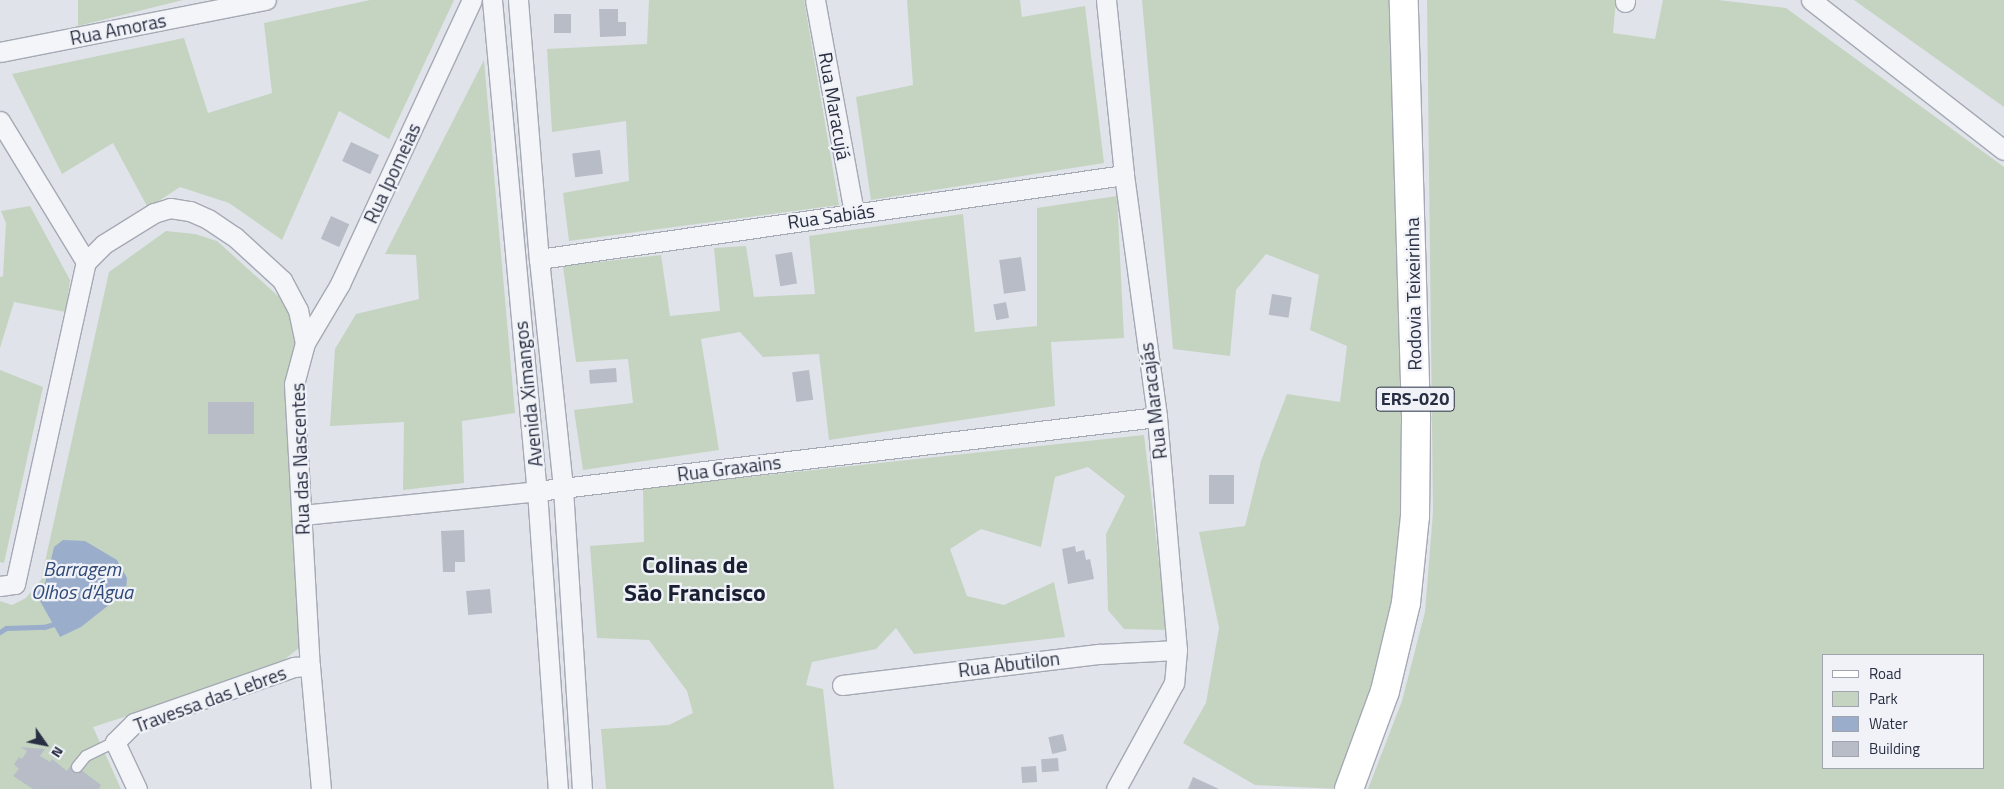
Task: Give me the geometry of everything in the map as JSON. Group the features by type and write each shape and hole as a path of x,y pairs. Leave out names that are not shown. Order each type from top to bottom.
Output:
{"main road":[{"name":"Rodovia Teixeirinha","path":"1349,789 1385,691 1406,603 1415,516 1416,416 1404,0"}],"street":[{"name":"Rua Amoras","path":"0,52 266,0"},
{"name":"Rua Ipomeias","path":"305,343 340,284 472,0"},
{"name":"Avenida Ximangos","path":"492,0 537,491 558,789"},
{"name":"Avenida Ximangos","path":"518,0 539,259 563,488 582,789"},
{"name":"Rua Maracujá","path":"815,0 854,213"},
{"name":"Rua Maracajás","path":"1106,0 1124,175 1157,417 1177,650 1174,683 1116,789"},
{"path":"1811,0 2004,150"},
{"path":"0,121 86,262 8,585"},
{"name":"Rua Sabiás","path":"539,259 1124,175"},
{"name":"Rua das Nascentes","path":"86,262 104,244 154,213 170,208 190,211 208,219 235,237 282,280 298,310 305,343 294,384 310,666 321,789"},
{"name":"Rua Graxains","path":"302,515 537,491 1157,417"},
{"name":"Rua Abutilon","path":"842,685 1100,654 1177,650"},
{"name":"Travessa das Lebres","path":"115,742 134,723 294,667 310,666"},
{"path":"115,742 137,789"}],"lane":[{"path":"77,767 86,756 115,742"}],"green space":[{"path":"78,0 183,0 78,26"},
{"path":"370,0 454,0 389,139 339,111 282,240 229,203 180,187 148,208 113,143 62,174 12,74 184,38 208,113 272,93 264,23"},
{"path":"649,0 804,0 839,205 569,241 563,193 629,181 626,121 552,132 547,49 647,44"},
{"path":"907,0 1020,0 1022,17 1085,6 1104,163 871,200 856,97 913,85"},
{"path":"1142,0 1393,0 1405,514 1396,607 1376,692 1339,789 1255,785 1183,743 1206,703 1219,628 1199,532 1245,526 1261,461 1287,394 1340,402 1347,346 1310,330 1319,275 1266,254 1236,290 1230,356 1173,349"},
{"path":"1427,0 1616,0 1613,33 1655,39 1663,0 1718,0 1786,8 2004,167 2004,789 1368,789 1402,701 1425,612 1433,512"},
{"path":"1854,0 2004,0 2004,107"},
{"path":"484,60 515,413 462,421 464,483 403,490 404,422 330,426 335,349 356,314 419,299 416,255 385,254"},
{"path":"1117,196 1124,338 1051,342 1055,406 829,440 819,354 763,357 740,332 701,339 719,450 583,470 574,410 633,403 628,359 576,362 563,266 661,255 670,316 720,311 714,248 746,246 754,297 815,294 809,236 963,214 975,332 1037,326 1037,208"},
{"path":"30,206 70,280 66,312 14,302 0,348 0,277 3,276 6,223 1,211"},
{"path":"166,231 195,234 217,241 288,305 297,342 300,647 284,660 146,710 93,727 121,789 0,789 0,601 12,605 26,598 41,580 109,272","holes":["54,547 60,637 36,594 45,583"]},
{"path":"0,370 43,387 4,563 0,562"},
{"path":"1144,435 1167,630 1124,629 1108,610 1106,534 1125,496 1088,467 1055,477 1041,547 981,529 950,549 967,596 1004,605 1054,582 1065,637 914,654 896,628 876,649 812,662 806,685 823,689 834,789 606,789 601,729 669,725 693,713 687,691 649,640 597,638 590,546 644,542 643,488"}],"water":[{"name":"Barragem Olhos d'Água","path":"63,540 85,541 117,560 127,578 126,590 81,627 60,637 36,594 45,583 54,547"}],"building":[{"path":"599,9 618,9 618,22 626,22 626,36 600,37"},
{"path":"554,14 571,14 571,33 554,33"},
{"path":"351,142 379,155 370,174 342,161"},
{"path":"600,150 603,174 575,177 572,153"},
{"path":"331,216 349,224 339,247 321,239"},
{"path":"792,252 797,284 780,286 775,255"},
{"path":"1021,257 1026,291 1004,294 999,260"},
{"path":"1272,294 1292,297 1288,318 1269,315"},
{"path":"1006,302 1009,318 996,320 993,304"},
{"path":"616,368 617,382 590,384 589,370"},
{"path":"809,370 813,400 796,402 792,372"},
{"path":"208,402 254,402 254,434 208,434"},
{"path":"1209,475 1234,475 1234,504 1209,504"},
{"path":"464,530 465,562 455,562 455,572 443,572 441,531"},
{"path":"1075,546 1076,552 1084,550 1086,560 1090,559 1094,579 1068,584 1062,549"},
{"path":"490,589 492,613 468,615 466,591"},
{"path":"1063,734 1067,751 1052,754 1048,737"},
{"path":"20,747 45,749 40,756 50,762 52,759 67,771 72,763 101,785 99,789 33,789 13,776 19,769 14,764 19,757 22,759 27,751"},
{"path":"1058,758 1059,771 1042,772 1041,759"},
{"path":"1036,766 1037,782 1022,783 1021,767"},
{"path":"1193,777 1219,789 1188,789"}],"waterway":[{"path":"0,632 6,628 44,627 54,624"}],"district":[{"name":"Colinas de São Francisco","path":"695,579"}]}
